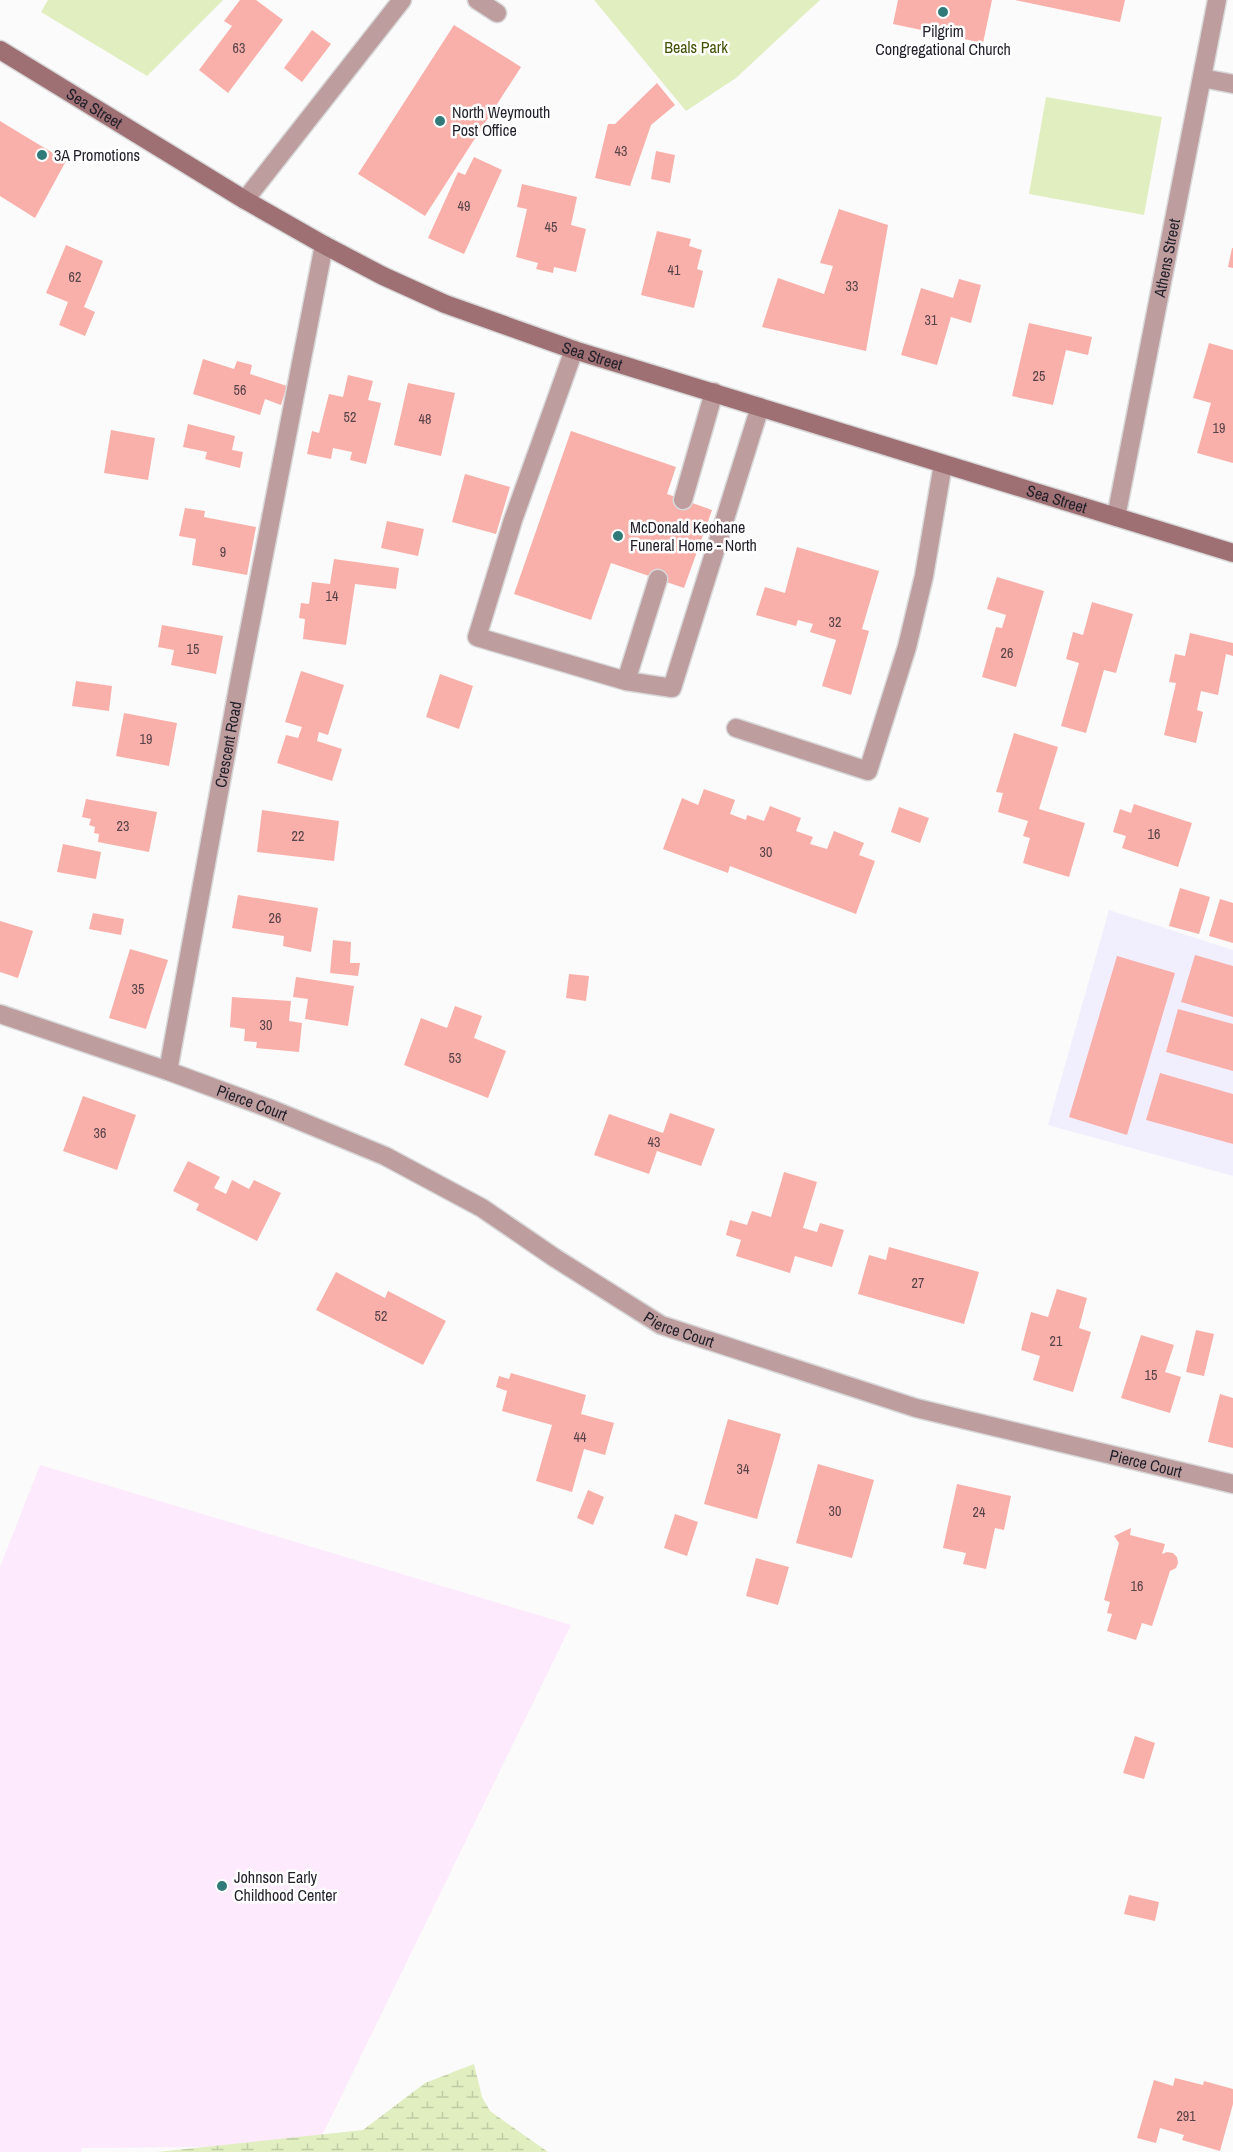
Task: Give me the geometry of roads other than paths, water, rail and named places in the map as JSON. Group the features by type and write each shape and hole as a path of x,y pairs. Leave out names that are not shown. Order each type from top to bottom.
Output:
{"street":[{"path":"245,200 402,0"},
{"path":"477,0 496,13"},
{"name":"Athens Street","path":"1116,517 1217,0"},
{"name":"Sea Street","path":"0,50 245,200 383,276 445,304 574,350 1233,553"},
{"path":"1202,78 1233,84"},
{"name":"Crescent Road","path":"168,1071 236,694 324,245"},
{"path":"574,350 513,520 477,637 626,681 672,688 760,407"},
{"path":"682,500 714,392"},
{"path":"736,728 868,771 907,647 924,576 943,464"},
{"path":"626,681 658,579"},
{"path":"0,1014 168,1071"},
{"name":"Pierce Court","path":"168,1071 271,1109 384,1156 482,1208 555,1258 661,1325 916,1408 1233,1484"}],"place":[{"name":"Pilgrim Congregational Church","path":"943,12"},
{"name":"North Weymouth Post Office","path":"440,121"},
{"name":"3A Promotions","path":"42,155"},
{"name":"McDonald Keohane Funeral Home - North","path":"618,536"},
{"name":"Johnson Early Childhood Center","path":"222,1886"}],"park label":[{"name":"Beals Park","path":"696,47"}]}
